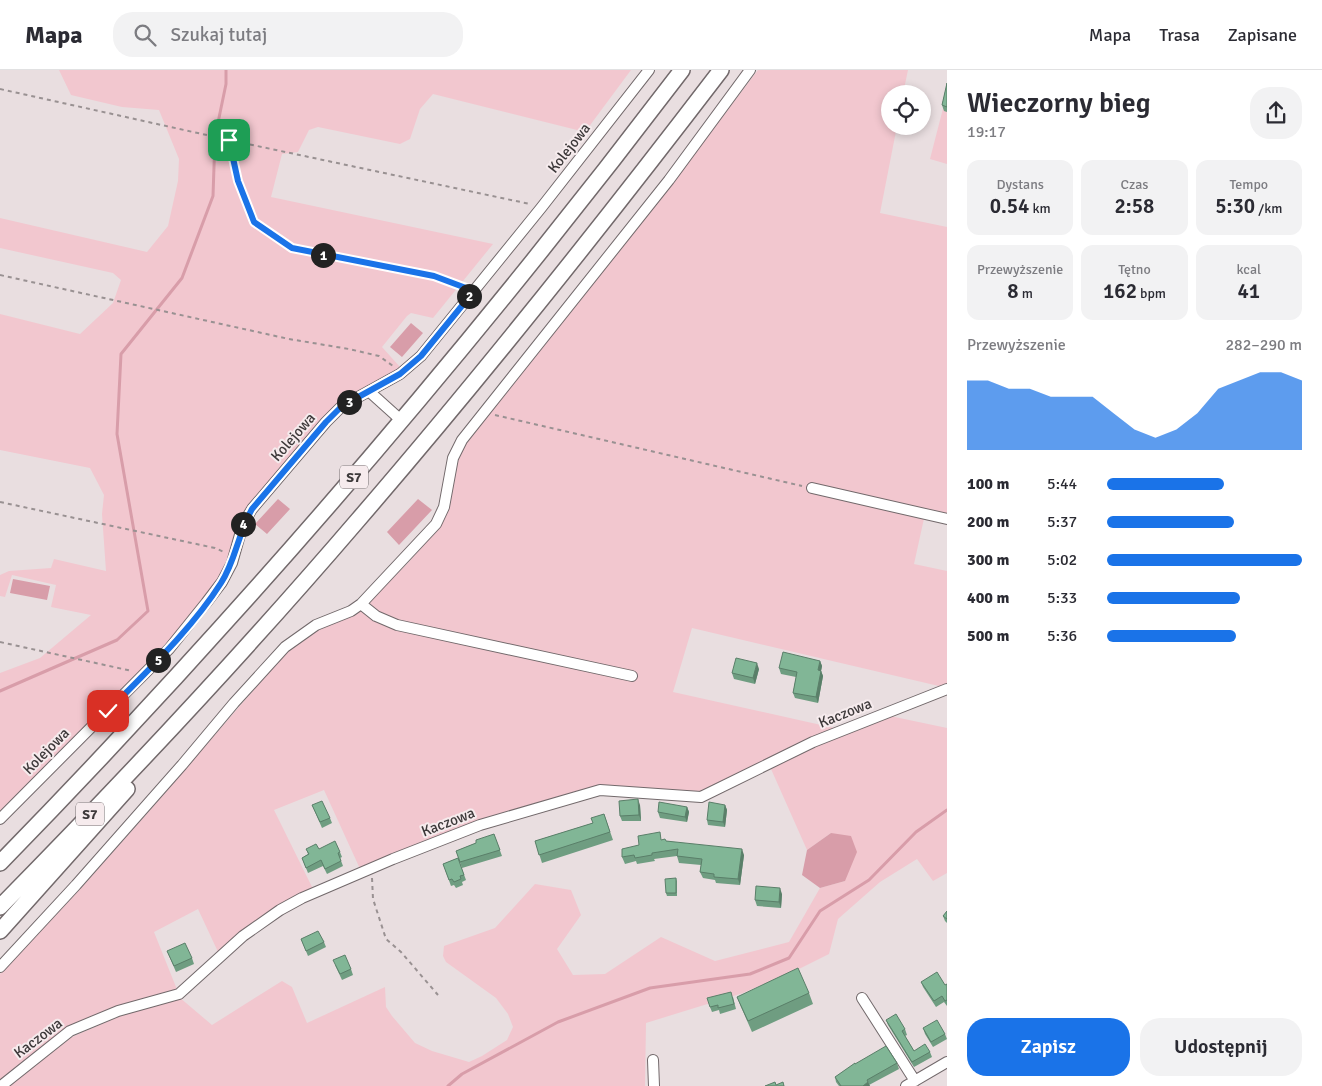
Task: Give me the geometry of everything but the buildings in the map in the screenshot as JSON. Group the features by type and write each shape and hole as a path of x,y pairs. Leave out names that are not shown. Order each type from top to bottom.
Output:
{"highway":[{"name":"S7","path":"0,863 206,645 402,421 552,238 682,70"},
{"name":"S7","path":"0,907 179,720 356,522 477,380 721,70"},
{"path":"0,931 124,793 179,720"}],"street":[{"name":"Kolejowa","path":"0,818 169,649 222,582 234,556 243,524 252,509 326,422 342,406 400,374 421,356 541,208 649,70"},
{"path":"0,967 76,885 285,647 316,625 350,611 361,604 436,524 444,507 453,458 462,440 669,180 750,70"},
{"path":"371,390 372,394 402,421"},
{"path":"812,488 947,519"},
{"path":"361,604 376,616 397,625 632,676"},
{"name":"Kaczowa","path":"1,1086 70,1031 118,1012 179,994 262,921 295,901 371,868 480,825 600,790 701,797 813,742 947,689"},
{"path":"862,998 911,1083 947,1062"},
{"path":"653,1060 654,1086"}],"path":[{"path":"0,89 526,203 541,208"},
{"path":"229,140 238,181 254,222 292,248 434,276 474,291"},
{"path":"0,275 289,339 379,356 392,365 400,374"},
{"path":"484,412 812,488"},
{"path":"0,502 215,548 234,556"},
{"path":"0,642 144,674"},
{"path":"371,868 373,899 386,939 401,952 438,995"}],"shaded area":[{"path":"59,70 631,70 585,132 433,94 420,109 410,139 400,144 318,127 309,130 298,152 282,154 271,197 493,244 433,318 411,313 382,347 400,367 381,381 349,397 249,507 221,577 166,647 0,811 0,673 40,658 91,615 51,607 56,585 12,575 5,597 0,596 0,575 9,571 51,568 54,559 106,571 102,514 104,495 90,468 0,450 0,314 80,334 113,303 121,280 113,273 0,248 0,218 147,252 168,226 178,181 179,159 159,110 122,107 71,95"},
{"path":"758,70 908,70 905,85 881,85 881,135 895,135 880,213 947,227 947,519 925,514 914,564 947,571 947,685 943,687 692,628 673,692 839,729 700,793 601,787 361,871 324,790 274,810 314,891 219,954 198,909 154,932 178,992 69,1027 0,1082 0,974 70,900 144,817 289,649 314,631 364,606 408,563 443,521 455,467 468,439 682,170"},
{"path":"947,93 947,164 930,159"},
{"path":"411,323 423,333 402,357 390,347"},
{"path":"278,499 290,509 267,534 255,524"},
{"path":"418,499 432,510 399,545 387,532"},
{"path":"13,579 50,586 47,600 10,593"},
{"path":"890,716 947,728 947,873 933,881 917,859 880,882 838,919 829,954 743,993 646,1023 645,1086 9,1086 72,1037 120,1016 179,997 212,1025 282,981 292,987 307,1023 385,987 386,1007 415,1043 432,1051 469,1062 507,1040 513,1027 508,1014 496,998 446,962 443,956 444,946 495,928 535,884 571,890 581,915 557,949 573,975 605,974 661,937 715,961 789,942 820,888 845,881 831,833 807,850 771,769 814,745"},
{"path":"831,833 851,836 857,852 845,881 820,888 802,875 807,850"}],"waterway":[{"path":"0,691 117,640 148,611 117,434 121,354 182,278 213,196 215,137 226,84 226,70"},
{"path":"448,1086 462,1074 558,1022 650,988 750,974 789,958 820,911 869,880 916,832 947,810"}],"route":[{"path":"108,711 169,649 222,582 232,562 243,524 252,509 326,422 342,406 400,374 421,356 474,291 434,276 292,248 254,222 238,181 229,140"}]}
